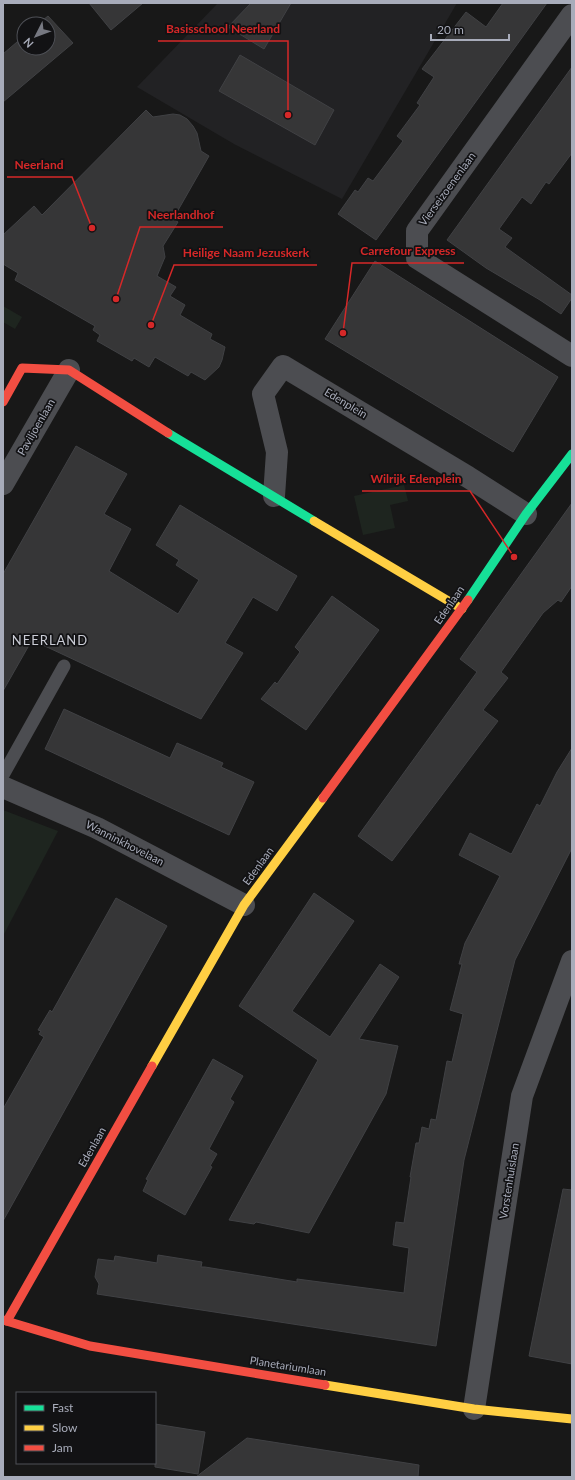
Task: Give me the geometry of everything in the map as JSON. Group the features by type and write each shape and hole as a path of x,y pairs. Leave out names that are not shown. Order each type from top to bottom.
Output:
{"street":[{"name":"Vierseizoenenlaan","path":"572,15 417,231 417,258 572,356"},
{"name":"Edenplein","path":"274,496 277,452 263,394 283,366 468,477 526,514"},
{"path":"3,402 22,368 69,370 198,452 462,609"},
{"name":"Paviljoenlaan","path":"3,484 69,370"},
{"name":"Edenlaan","path":"5,1321 244,906 462,609 526,514 572,454"},
{"name":"Wanninkhovelaan","path":"3,787 97,828 244,906"},
{"name":"Vorstenhuislaan","path":"474,1409 522,1096 572,961"},
{"name":"Planetariumlaan","path":"5,1321 90,1346 474,1409 572,1419"}],"lane":[{"path":"3,775 64,666"}],"shaded area":[{"path":"218,3 457,3 342,199 234,144 137,87"},
{"path":"3,306 22,317 15,329 3,322"},
{"path":"404,485 408,501 390,505 395,528 363,535 354,496"},
{"path":"3,810 58,831 3,936"}],"building":[{"path":"89,3 143,3 111,30"},
{"path":"251,3 291,3 264,49 228,27"},
{"path":"503,3 547,3 376,240 338,214 355,190 358,192 368,178 373,181 403,141 397,136 420,105 417,103 434,77 422,69 466,12 486,27"},
{"path":"56,25 73,43 3,102 3,54 16,43 16,56 56,56"},
{"path":"240,55 334,110 315,145 219,91"},
{"path":"572,67 572,153 549,184 546,182 531,204 522,197 499,229 512,238 505,247 572,295 572,298 561,314 486,268 447,240"},
{"path":"146,110 153,117 173,114 180,115 187,119 197,133 201,151 209,156 173,219 178,222 163,246 165,257 157,276 176,287 170,296 185,305 180,315 212,334 210,339 225,347 219,367 205,380 191,372 188,376 155,357 149,367 134,358 132,361 97,341 100,335 93,330 95,326 15,280 18,273 3,264 3,235 34,206 42,215"},
{"path":"375,261 558,377 513,452 325,339"},
{"path":"76,446 127,474 104,514 131,529 109,571 178,614 199,580 176,565 179,560 156,545 180,505 297,576 277,611 253,597 225,643 243,653 201,719 32,640 3,691 3,574"},
{"path":"572,503 572,586 561,602 558,600 543,613 501,672 508,678 483,710 498,721 392,861 358,836 477,672 460,659"},
{"path":"332,596 379,630 306,730 261,699 275,682 277,684 300,652 295,647"},
{"path":"64,709 170,758 177,743 223,763 221,767 254,782 229,835 45,749"},
{"path":"572,748 572,848 515,960 464,1160 436,1346 97,1294 99,1284 95,1277 98,1259 114,1261 115,1256 157,1263 158,1255 202,1262 201,1267 297,1282 297,1279 404,1293 409,1248 393,1245 396,1222 404,1223 416,1143 419,1143 422,1127 429,1129 431,1119 436,1120 447,1061 452,1062 463,1014 450,1010 462,964 459,964 465,943 500,876 459,855 470,833 511,854 537,804 540,806 557,772"},
{"path":"314,893 354,921 292,1011 330,1037 380,964 399,977 359,1039 398,1046 386,1094 309,1233 256,1222 254,1224 229,1220 318,1060 239,1006"},
{"path":"116,898 167,926 3,1221 3,1109 44,1037 39,1034 41,1031 38,1030 50,1010 52,1012"},
{"path":"213,1059 243,1076 230,1099 234,1102 209,1149 217,1154 210,1166 212,1167 185,1215 143,1191 148,1180 146,1179"},
{"path":"563,1189 572,1190 572,1364 529,1356"},
{"path":"156,1424 205,1432 198,1474 155,1467"},
{"path":"247,1438 419,1465 418,1477 196,1477"}],"traffic: fast":[{"path":"168,433 314,521"},
{"path":"468,600 526,514 572,454"}],"traffic: slow":[{"path":"314,521 462,609"},
{"path":"152,1066 244,905 323,798"},
{"path":"325,1385 474,1409 572,1419"}],"traffic: jam":[{"path":"3,402 22,368 69,370 168,433"},
{"path":"323,798 468,600"},
{"path":"7,1321 152,1066"},
{"path":"3,1320 90,1346 325,1385"}],"place":[{"name":"Basisschool Neerland","path":"288,115"},
{"name":"Neerland","path":"92,228"},
{"name":"Neerlandhof","path":"116,299"},
{"name":"Heilige Naam Jezuskerk","path":"151,325"},
{"name":"Carrefour Express","path":"343,333"},
{"name":"Wilrijk Edenplein","path":"514,557"}],"district":[{"name":"NEERLAND","path":"50,640"}]}
